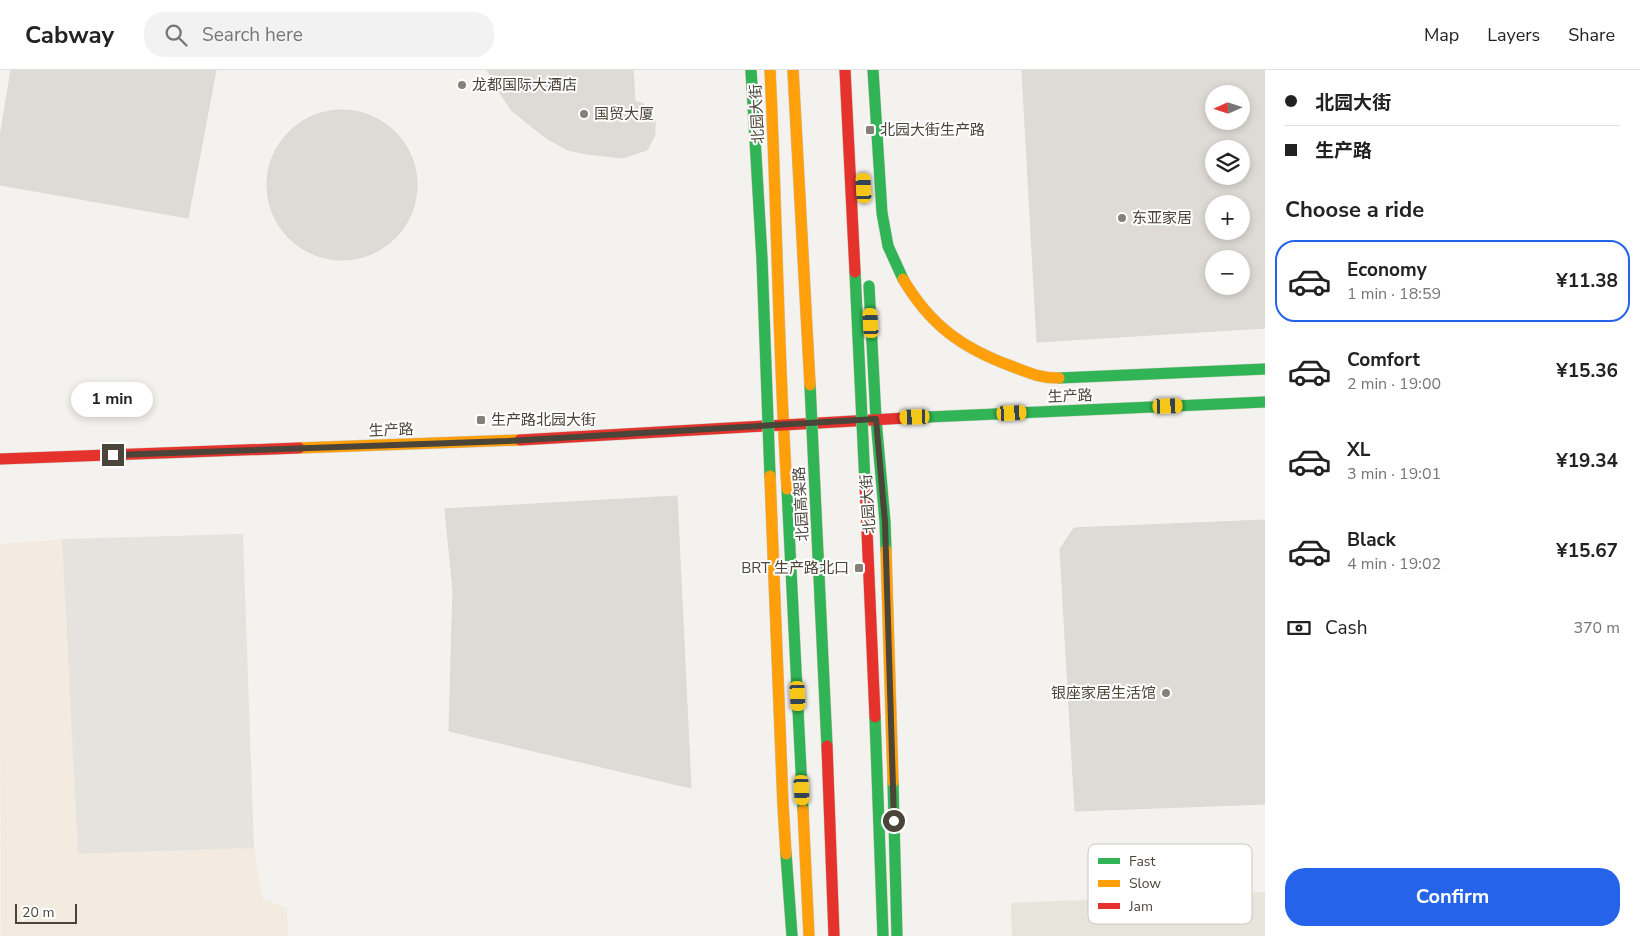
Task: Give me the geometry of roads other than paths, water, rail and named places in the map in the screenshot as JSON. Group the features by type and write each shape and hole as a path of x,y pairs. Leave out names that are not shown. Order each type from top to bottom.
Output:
{"main road":[{"path":"751,70 763,279 783,805 792,936"},
{"name":"北园大街","path":"770,70 776,191 783,425 793,584 809,936"},
{"name":"北园高架路","path":"793,70 826,678 834,936"},
{"path":"845,70 883,936"},
{"path":"873,70 882,214 888,246 898,269 914,297 940,327 964,345 994,360 1042,378 1265,369"},
{"name":"北园大街","path":"868,270 876,419 885,522 897,936"},
{"name":"生产路","path":"0,459 508,441 876,419 1265,402"}],"place":[{"name":"龙都国际大酒店","path":"462,85"},
{"name":"国贸大厦","path":"584,114"},
{"name":"北园大街生产路","path":"870,130"},
{"name":"东亚家居","path":"1122,218"},
{"name":"生产路北园大街","path":"481,420"},
{"name":"BRT 生产路北口","path":"859,568"},
{"name":"银座家居生活馆","path":"1166,693"}]}
